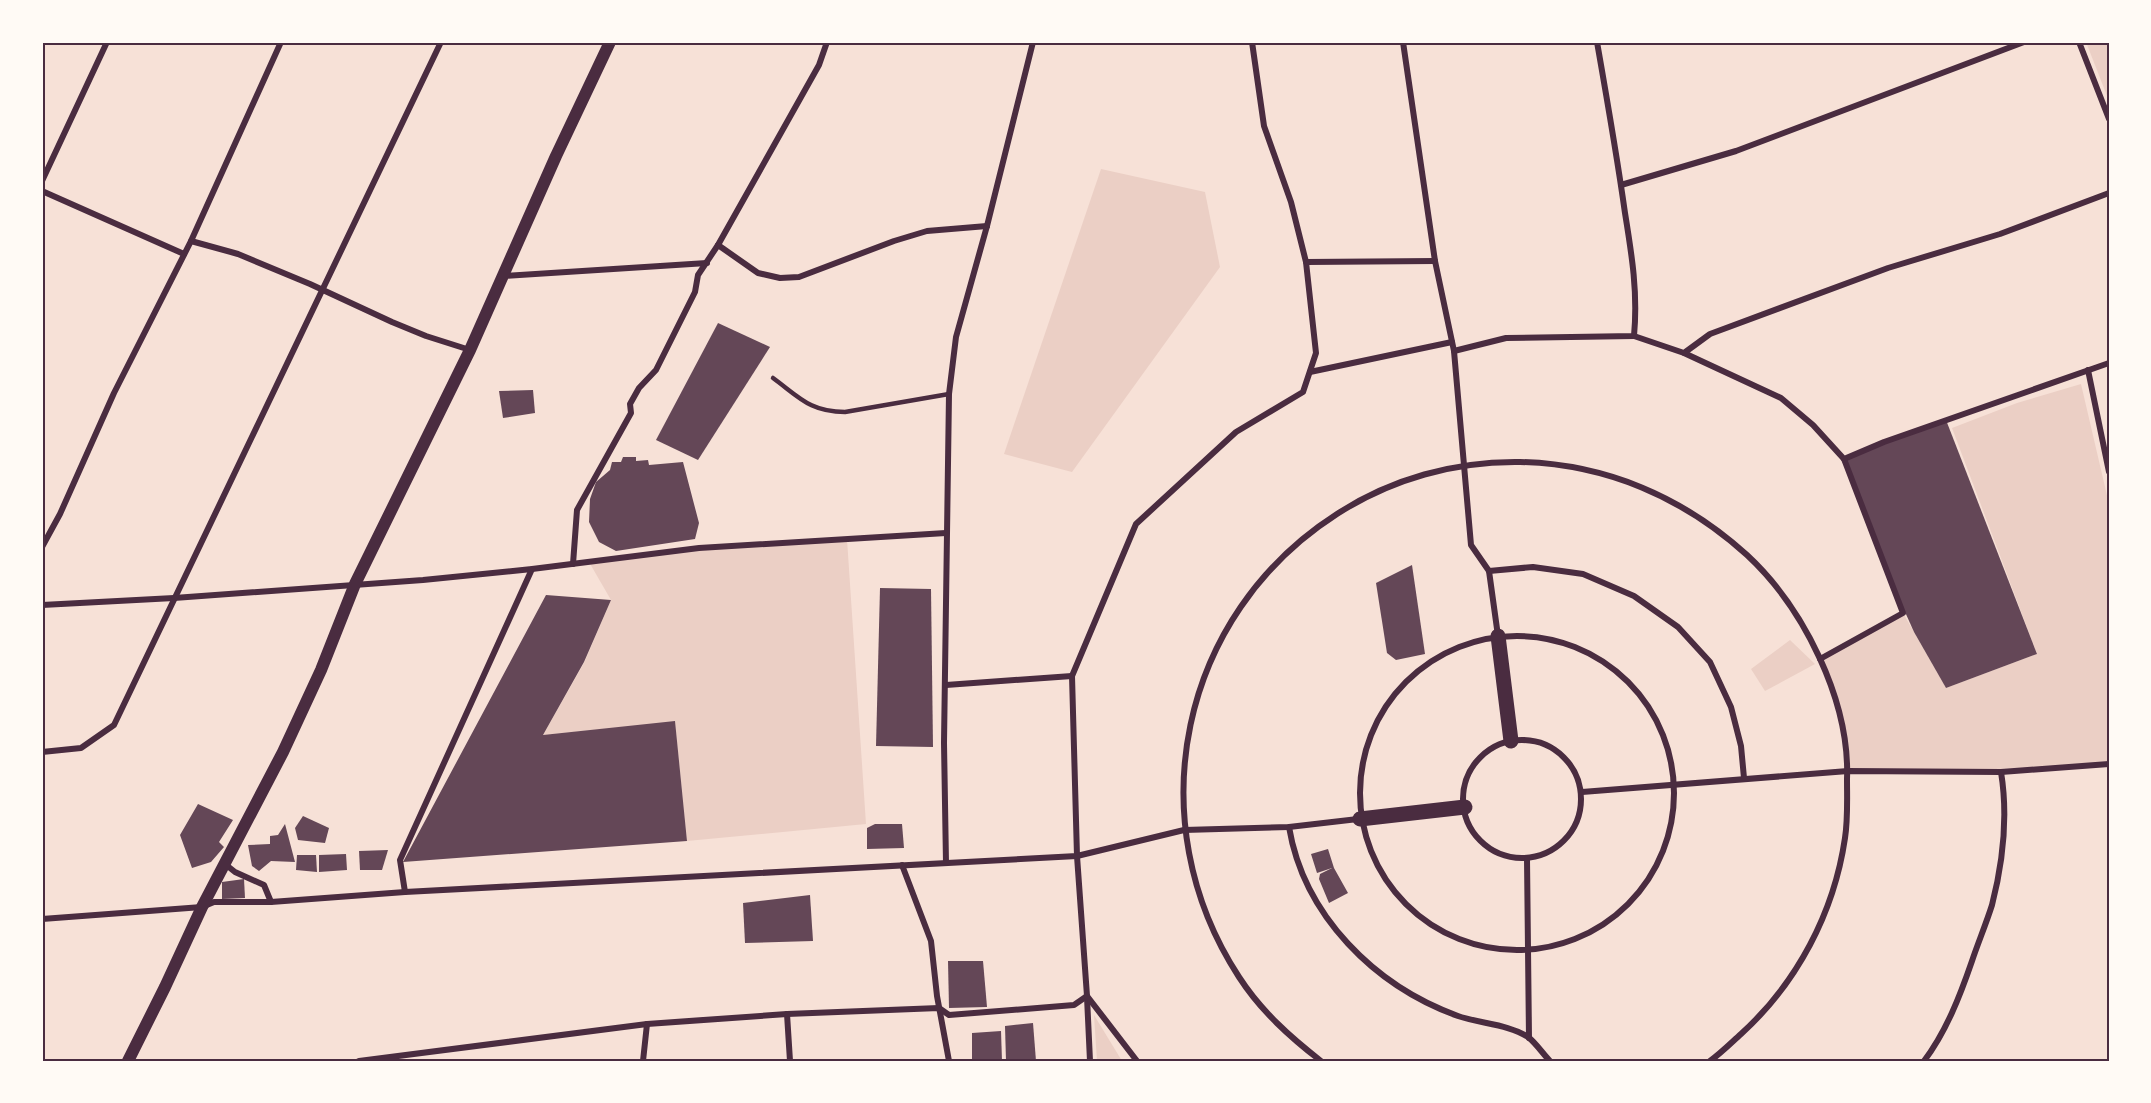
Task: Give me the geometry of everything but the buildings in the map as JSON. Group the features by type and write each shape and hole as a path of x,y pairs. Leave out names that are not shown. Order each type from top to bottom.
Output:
{"main road":[{"path":"128,1061 224,863 288,742 321,670 355,584 471,350 556,156 610,42"},
{"path":"1498,636 1511,741"},
{"path":"1360,819 1465,807"}],"street":[{"path":"42,182 107,42"},
{"path":"42,548 60,514 114,393 184,254 281,42"},
{"path":"42,752 81,748 114,725 441,42"},
{"path":"573,564 578,510 631,413 630,404 639,388 656,369 695,291 698,275 718,245 819,65 827,42"},
{"path":"946,863 944,743 946,533 950,394 956,337 987,226 1033,42"},
{"path":"1090,1061 1077,856 1072,676 1136,524 1236,432 1303,392 1316,353 1306,262 1291,202 1264,126 1252,42"},
{"path":"1403,42 1436,261 1454,351 1472,544 1489,571 1498,636"},
{"path":"1597,42 1635,280 1637,307 1634,336"},
{"path":"1621,185 1736,151 2024,42"},
{"path":"2079,42 2109,119"},
{"path":"42,191 184,254"},
{"path":"1684,353 1710,334 1888,268 2000,234 2109,193"},
{"path":"718,245 758,273 780,278 799,277 927,231 987,226"},
{"path":"190,241 238,254 322,289 392,322 426,336 471,350"},
{"path":"1306,262 1436,261"},
{"path":"504,276 706,263"},
{"path":"1454,351 1506,338 1634,336 1684,353 1781,398 1813,425 1844,459 1903,613 1820,659"},
{"path":"1310,372 1452,342"},
{"path":"1844,459 1894,438 2109,363"},
{"path":"2088,370 2109,472"},
{"path":"1321,1061 1294,1040 1266,1012 1241,980 1220,946 1203,909 1184,830 1182,792 1185,753 1192,714 1203,677 1219,642 1239,608 1263,577 1290,549 1320,525 1353,504 1388,487 1425,474 1464,466 1503,462 1543,463 1582,468 1657,493 1692,512 1754,561 1780,591 1802,624 1820,659 1839,714 1848,771 1846,836 1830,900 1803,960 1764,1013 1710,1061"},
{"path":"42,605 174,598 532,569 699,548 946,533"},
{"path":"1489,571 1533,567 1583,574 1634,596 1678,627 1710,662 1731,707 1741,746 1744,778"},
{"path":"405,892 400,860 532,569"},
{"path":"1498,636 1530,636 1562,642 1592,654 1619,672 1642,696 1659,723 1670,753 1675,785 1672,826 1658,864 1635,897 1605,924 1577,938 1528,950 1488,948 1451,936 1417,915 1390,887 1370,853 1360,819 1359,773 1370,733 1391,697 1421,667 1457,647 1498,636"},
{"path":"946,685 1072,676"},
{"path":"1505,741 1540,741 1569,760 1582,792 1577,824 1557,848 1527,859 1492,851 1468,826 1462,792 1476,760 1505,741"},
{"path":"1582,792 1848,771 2001,772 2109,764"},
{"path":"1924,1061 1934,1047 1961,992 1992,904 2002,852 2004,814 2001,772"},
{"path":"42,919 202,907 214,902 271,902 405,892 1077,856 1184,830 1289,827 1360,819"},
{"path":"1289,827 1293,850 1311,892 1333,927 1367,964 1408,994 1459,1016 1510,1029 1529,1038 1550,1061"},
{"path":"1527,859 1529,1038"},
{"path":"224,863 236,872 264,885 271,902"},
{"path":"902,865 931,941 939,1008 949,1061"},
{"path":"359,1061 647,1024 787,1014 939,1008 949,1015 1074,1005 1087,996"},
{"path":"1087,996 1137,1061"},
{"path":"787,1014 790,1061"},
{"path":"643,1061 647,1024"}],"lane":[{"path":"772,378 813,408 828,412 845,412 950,394"}],"shaded area":[{"path":"2086,42 2109,42 2109,101"},
{"path":"1101,169 1205,192 1220,267 1072,472 1004,454"},
{"path":"2081,384 2109,504 2109,764 1961,771 1848,771 1840,719 1820,659 1903,613 1946,688 2037,654 1952,428 2017,403"},
{"path":"847,539 866,824 687,841 675,722 543,735 584,663 611,600 589,562 631,556"},
{"path":"1790,640 1815,664 1765,691 1751,669"},
{"path":"1094,1015 1122,1061 1097,1061"}]}
